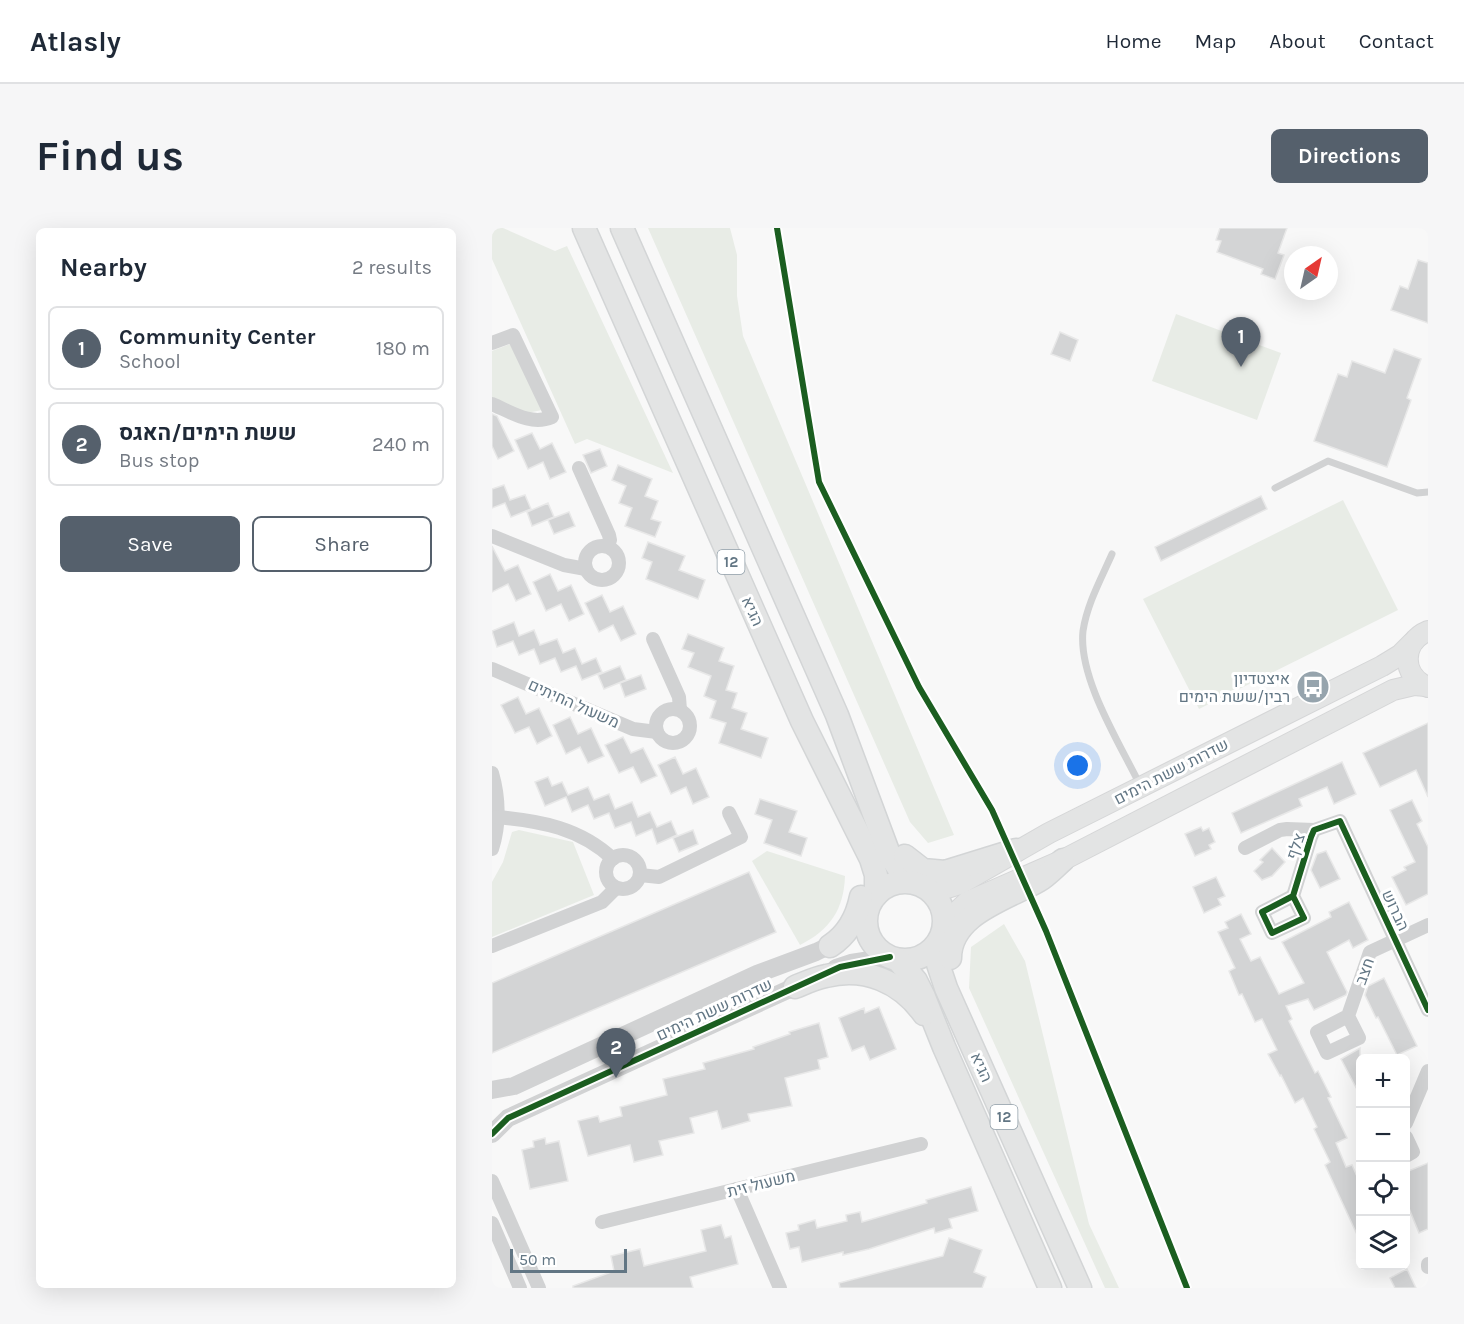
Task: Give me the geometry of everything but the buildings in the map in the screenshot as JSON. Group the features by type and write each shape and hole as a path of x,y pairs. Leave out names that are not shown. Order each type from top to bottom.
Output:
{"highway":[{"name":"הגיא","path":"584,228 802,721 871,859 876,875 871,904"},
{"name":"12","path":"622,228 837,715 889,854 899,869 939,899 945,921 941,936"},
{"path":"802,721 861,873 861,895 856,915 845,932 830,946"},
{"path":"858,772 880,825 896,847 912,863 923,870 932,872 970,871 1016,850"},
{"path":"969,1038 949,965 950,952 955,938 986,901 1041,880 1063,860"},
{"path":"871,904 890,884 898,882 920,885"},
{"name":"12","path":"871,904 866,928 872,942 883,953 894,958"},
{"name":"הגיא","path":"941,936 937,957 940,971 1080,1288"},
{"path":"894,958 920,957 941,936"},
{"name":"הגיא","path":"894,958 920,988 1050,1288"},
{"path":"795,987 825,976 843,973 875,976 895,986 912,1000 923,1012 944,1047"}],"main road":[{"name":"שדרות ששת הימים","path":"1016,850 1141,785 1378,668 1396,658 1420,637"},
{"path":"1420,637 1407,659 1409,670 1416,680 1427,687"},
{"name":"שדרות ששת הימים","path":"1063,860 1393,690 1414,685 1427,687"},
{"path":"920,885 944,889 953,887 970,871"},
{"path":"941,936 949,919 961,906 986,901"}],"street":[{"path":"492,343 513,335 552,417 543,421 531,421 492,404"},
{"path":"579,468 609,535 610,540 607,546"},
{"path":"492,537 564,565 586,569"},
{"path":"598,546 607,546 616,552 619,560 618,568 608,579 600,580 590,576 584,561 589,551 598,546"},
{"path":"653,639 679,697 680,710"},
{"name":"משעול החיתים","path":"492,669 633,729 657,732"},
{"path":"670,709 680,710 687,715 690,731 686,738 679,742 671,743 663,740 657,732 656,721 660,714 670,709"},
{"path":"492,773 498,803 492,849"},
{"path":"640,874 659,877 741,837 729,813"},
{"path":"497,817 542,822 577,834 597,844 613,859"},
{"name":"צלף","path":"1293,896 1314,830 1340,821"},
{"name":"הברוש","path":"1340,821 1428,1010"},
{"path":"1245,848 1280,830 1314,830"},
{"path":"622,855 630,857 638,864 640,874 638,882 632,888 624,890 609,883 606,868 613,859 622,855"},
{"path":"492,946 602,902 616,888"},
{"name":"שדרות ששת הימים","path":"492,1090 514,1086 757,974 830,946 852,932 871,904"},
{"name":"חצב","path":"1348,1016 1370,952 1428,925"},
{"name":"שדרות ששת הימים","path":"492,1132 508,1118 795,987 846,965 894,958"},
{"path":"1410,1114 1428,1071"},
{"path":"492,1111 492,1132"},
{"name":"משעול זית","path":"602,1222 921,1144"},
{"path":"492,1181 539,1288"},
{"path":"737,1189 780,1288"},
{"path":"492,1222 520,1288"}],"lane":[{"path":"1275,488 1328,461 1417,493 1428,492"},
{"path":"1112,554 1089,604 1083,633 1084,657 1094,691 1141,785"}],"shaded area":[{"path":"492,228 503,228 555,251 567,246 673,473 587,439 575,444 492,259"},
{"path":"648,228 730,228 737,255 737,296 743,336 954,835 928,843 910,822"},
{"path":"1176,314 1281,353 1257,420 1152,381"},
{"path":"510,344 542,410 527,413 492,398 492,351"},
{"path":"1343,500 1398,610 1199,709 1143,599"},
{"path":"519,830 573,842 594,895 492,937 492,882 503,862 512,832"},
{"path":"767,851 845,876 842,899 833,917 820,933 800,945 752,861"},
{"path":"1004,924 1025,961 1089,1224 1119,1288 1105,1288 969,988 971,947"}],"cycle path":[{"path":"777,228 819,482 919,687 992,810 1046,931 1187,1288"},
{"path":"1293,896 1262,912 1272,933 1304,918 1293,896 1311,837 1314,830 1340,821 1428,1010"},
{"path":"492,1134 508,1118 840,967 890,957"}],"place":[{"name":"Community Center","path":"1241,367"},
{"name":"איצטדיון רבין/ששת הימים","path":"1313,687"},
{"name":"ששת הימים/האגס","path":"616,1078"}]}
